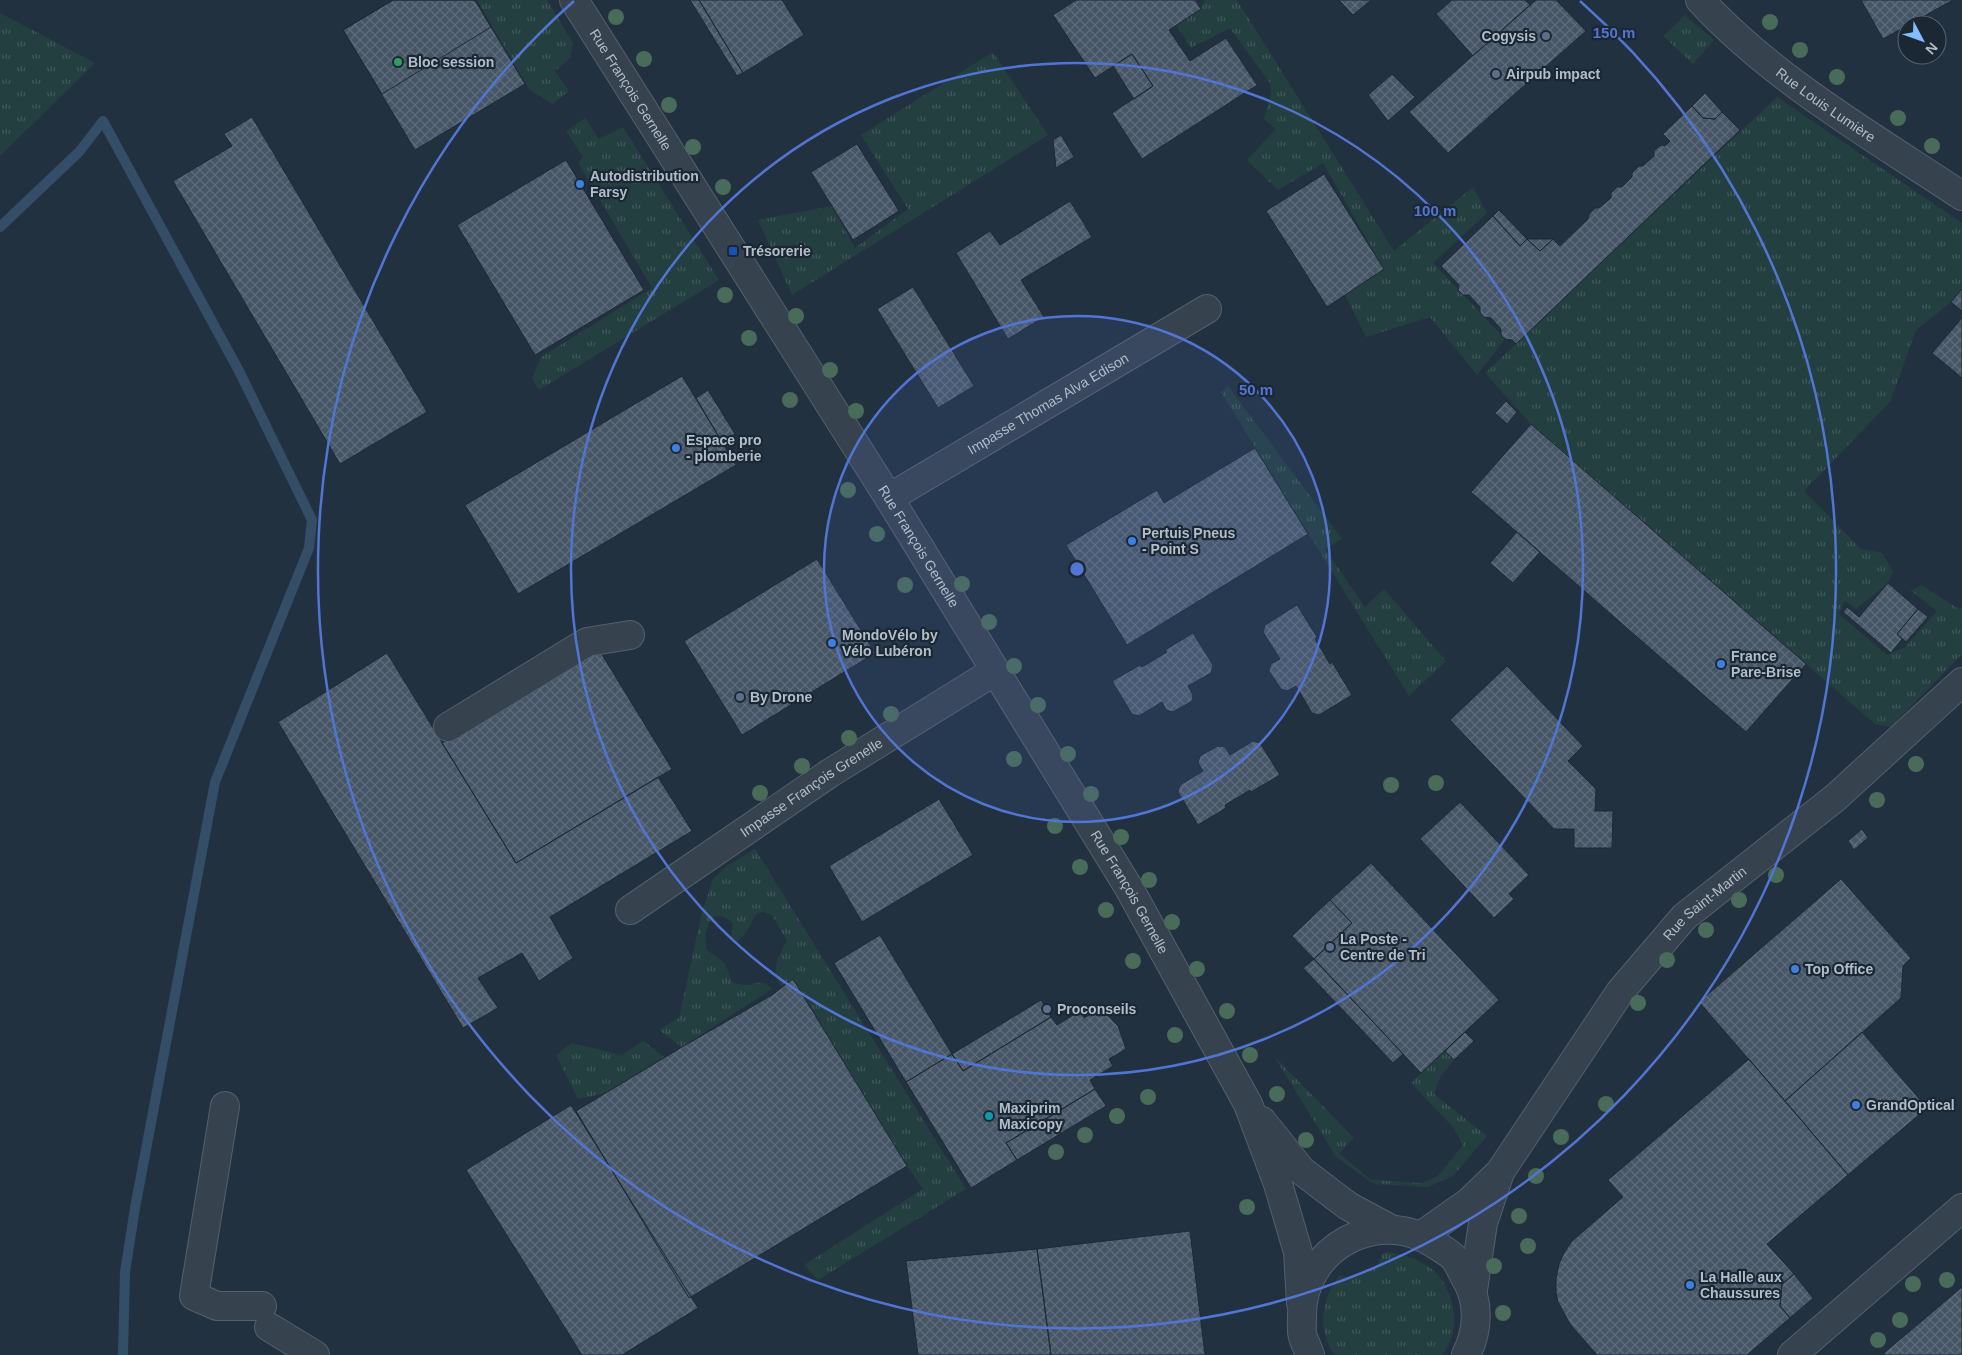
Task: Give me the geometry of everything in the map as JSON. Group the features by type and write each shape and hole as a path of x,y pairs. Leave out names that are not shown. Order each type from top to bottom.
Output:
{"street":[{"name":"Rue François Gernelle","path":"574,0 889,498 1129,888 1248,1104"},
{"name":"Rue Louis Lumière","path":"1700,0 1720,22 1800,87 1962,196"},
{"name":"Impasse Thomas Alva Edison","path":"889,498 1207,309"},
{"path":"448,727 587,642 630,635"},
{"name":"Impasse François Grenelle","path":"630,910 830,773 995,670"},
{"name":"Rue Saint-Martin","path":"1422,1235 1469,1202 1500,1172 1620,992 1684,917 1835,798 1962,682"},
{"path":"1248,1104 1302,1170 1348,1206 1389,1228 1422,1235 1454,1257 1473,1290 1476,1316 1472,1351"},
{"path":"1248,1104 1278,1184 1298,1252 1305,1349"},
{"path":"225,1106 194,1296 217,1306 265,1316 315,1355"},
{"name":"Rue Saint-Martin","path":"1473,1290 1483,1223 1500,1172"},
{"path":"1792,1355 1962,1208"},
{"path":"1301,1303 1311,1274 1332,1249 1358,1234 1389,1228"}],"green space":[{"path":"477,0 547,0 573,43 570,58 555,71 569,91 552,104 529,89"},
{"path":"1205,0 1237,0 1394,251 1473,187 1487,213 1433,263 1505,339 1477,375 1430,317 1366,337 1345,295 1384,269 1323,163 1278,190 1247,160 1276,129 1264,119 1271,95 1270,83 1230,28 1191,48 1176,25 1201,9"},
{"path":"0,13 95,63 0,156"},
{"path":"1685,15 1714,40 1693,64 1663,36"},
{"path":"993,52 1048,135 792,295 758,220 832,206 855,248 908,209 861,135"},
{"path":"1777,97 1962,223 1962,289 1951,302 1916,330 1890,402 1804,491 1861,549 1882,553 1893,571 1888,583 1856,609 1845,601 1839,614 1887,655 1905,647 1937,611 1911,591 1921,585 1959,609 1962,608 1962,654 1891,727 1875,724 1531,424 1485,373"},
{"path":"585,118 599,139 623,127 719,280 539,390 532,378 541,357 652,288 578,163 583,157 566,131"},
{"path":"1228,386 1342,539 1325,549 1365,607 1384,589 1446,661 1409,696 1221,392"},
{"path":"755,849 966,1189 818,1280 804,1265 923,1189 793,979 781,986 776,974 776,963 787,941 772,915 763,912 756,914 747,931 738,941 731,937 733,924 719,916 714,918 707,928 706,943 707,950 725,963 732,982 745,985 762,982 772,989 682,1047 659,1030 679,1018 702,912 713,879 727,866"},
{"path":"643,1041 664,1057 606,1093 578,1099 556,1055 572,1043 622,1055"},
{"path":"1445,1051 1454,1060 1440,1077 1434,1094 1487,1136 1453,1176 1428,1187 1374,1184 1336,1157 1274,1056 1354,1138 1339,1153 1371,1180 1422,1183 1438,1176 1463,1145 1452,1126 1411,1083"},
{"path":"1389,1252 1410,1257 1424,1264 1438,1275 1445,1285 1450,1296 1454,1321 1449,1345 1442,1355 1335,1355 1329,1346 1323,1326 1325,1305 1333,1285 1339,1276 1353,1278 1376,1267 1383,1253"}],"building":[{"path":"393,0 475,0 525,84 415,150 343,30"},
{"name":"Bloc session","path":"393,0 475,0 491,27 382,94 343,30"},
{"path":"690,0 699,0 743,73 737,76"},
{"path":"699,0 782,0 804,35 743,73"},
{"path":"1076,0 1195,0 1201,9 1169,30 1190,61 1226,38 1257,85 1142,159 1112,113 1153,86 1132,54 1095,78 1053,15"},
{"path":"1339,0 1371,0 1353,15"},
{"path":"1452,0 1525,0 1530,5 1473,56 1436,14"},
{"path":"1536,0 1556,0 1586,31 1448,153 1409,112"},
{"path":"1861,0 1953,0 1926,15 1897,15 1897,31 1883,39"},
{"path":"1132,54 1153,86 1134,99 1113,66"},
{"path":"1392,74 1415,97 1388,121 1368,95"},
{"path":"1705,93 1722,112 1715,119 1703,118 1692,106"},
{"path":"1692,106 1703,118 1715,119 1722,112 1740,130 1516,344 1512,340 1505,339 1501,335 1501,329 1491,318 1484,317 1480,313 1480,307 1469,295 1463,295 1458,290 1459,285 1441,266 1493,216 1520,246 1527,239 1540,251 1553,239 1560,246 1588,219 1589,214 1595,208 1599,208 1611,198 1611,193 1617,187 1622,187 1639,166 1643,166 1654,156 1654,151 1661,145 1665,146 1670,141 1663,134"},
{"path":"252,117 427,412 340,464 173,181 232,146 224,134"},
{"path":"1061,135 1074,157 1056,168 1053,140"},
{"path":"857,144 899,211 853,240 811,172"},
{"path":"566,160 644,290 535,355 457,225"},
{"path":"1324,174 1384,269 1327,307 1266,211"},
{"path":"1070,201 1092,237 1021,280 1044,317 1008,339 956,253 990,231 1000,245"},
{"path":"1499,210 1527,239 1520,246 1493,216"},
{"path":"1527,239 1553,239 1540,251"},
{"path":"913,287 974,386 938,408 877,309"},
{"path":"1962,289 1962,311 1951,302"},
{"path":"1962,318 1962,378 1932,353"},
{"path":"682,376 736,465 518,594 465,505"},
{"path":"708,390 735,434 722,442 696,398"},
{"path":"1506,401 1517,412 1507,424 1495,413"},
{"path":"1531,424 1806,664 1746,732 1471,492"},
{"path":"1255,448 1308,534 1127,645 1066,545 1157,490 1164,503"},
{"path":"1517,532 1540,552 1513,583 1490,563"},
{"path":"817,559 875,653 742,735 684,641"},
{"path":"1888,583 1918,609 1897,634 1902,639 1891,653 1843,612 1847,607 1859,617"},
{"path":"1297,605 1317,637 1315,639 1330,664 1332,662 1352,695 1319,715 1312,713 1296,686 1287,691 1281,689 1269,671 1271,664 1280,659 1263,632 1265,625"},
{"path":"1918,609 1928,617 1906,642 1897,634"},
{"path":"1193,633 1213,665 1211,673 1188,686 1193,695 1192,701 1173,712 1166,710 1162,702 1139,716 1132,714 1112,681 1140,665 1142,667"},
{"path":"598,648 672,769 516,863 442,743"},
{"path":"387,653 516,863 658,777 692,831 550,917 573,958 539,981 522,953 478,978 498,1008 463,1028 278,722"},
{"path":"1507,666 1583,746 1568,761 1596,789 1595,811 1613,811 1612,848 1574,848 1574,829 1554,829 1450,720"},
{"path":"1253,741 1260,743 1280,775 1225,805 1226,808 1198,825 1178,792 1180,785 1203,771 1198,763 1200,756 1218,746 1225,747 1230,755"},
{"path":"939,799 973,855 862,922 829,866"},
{"path":"1460,802 1529,875 1509,894 1514,899 1494,918 1420,839"},
{"path":"1862,829 1868,838 1854,850 1848,841"},
{"path":"1371,863 1499,1000 1421,1073 1314,959 1352,923 1330,900"},
{"path":"1841,879 1911,958 1903,966 1901,998 1785,1101 1699,1002"},
{"path":"1330,900 1352,923 1314,959 1292,936"},
{"path":"880,935 952,1054 906,1082 834,963"},
{"path":"1314,959 1403,1054 1393,1063 1303,968"},
{"path":"793,979 907,1166 689,1298 576,1111 772,995"},
{"path":"1041,1000 1051,1017 963,1071 952,1054"},
{"name":"Maxiprim Maxicopy","path":"1101,1008 1118,1026 1126,1049 1109,1059 1113,1066 1090,1080 1095,1089 1006,1143 1017,1160 971,1188 906,1082 952,1054 963,1071 1051,1017 1057,1025 1080,1011 1084,1018"},
{"path":"1465,1032 1474,1041 1454,1060 1445,1051"},
{"name":"GrandOptical","path":"1862,1032 1927,1108 1848,1175 1785,1101"},
{"path":"1749,1059 1848,1175 1767,1244 1794,1274 1782,1284 1780,1306 1790,1318 1747,1355 1597,1355 1570,1324 1558,1302 1556,1279 1559,1264 1564,1253 1572,1241 1623,1197 1608,1180"},
{"path":"1095,1089 1106,1106 1017,1160 1006,1143"},
{"path":"571,1105 698,1308 622,1355 582,1355 466,1170"},
{"path":"1190,1231 1205,1355 1051,1355 1037,1249"},
{"path":"1037,1249 1051,1355 918,1355 906,1261"},
{"path":"1794,1274 1813,1298 1790,1318 1780,1306 1782,1284"},
{"path":"1962,1287 1962,1355 1885,1355 1884,1353"}],"waterway":[{"path":"0,227 79,152 103,121 239,371 312,520 309,548 215,782 135,1208 125,1272 123,1355"}],"place":[{"name":"Cogysis","path":"1546,36"},
{"name":"Bloc session","path":"398,62"},
{"name":"Airpub impact","path":"1496,74"},
{"name":"Autodistribution Farsy","path":"580,184"},
{"name":"Trésorerie","path":"733,251"},
{"name":"Espace pro - plomberie","path":"676,448"},
{"name":"Pertuis Pneus - Point S","path":"1132,541"},
{"name":"MondoVélo by Vélo Lubéron","path":"832,643"},
{"name":"France Pare-Brise","path":"1721,664"},
{"name":"By Drone","path":"740,697"},
{"name":"La Poste - Centre de Tri","path":"1330,947"},
{"name":"Top Office","path":"1795,969"},
{"name":"Proconseils","path":"1047,1009"},
{"name":"GrandOptical","path":"1856,1105"},
{"name":"Maxiprim Maxicopy","path":"989,1116"},
{"name":"La Halle aux Chaussures","path":"1690,1285"}]}
